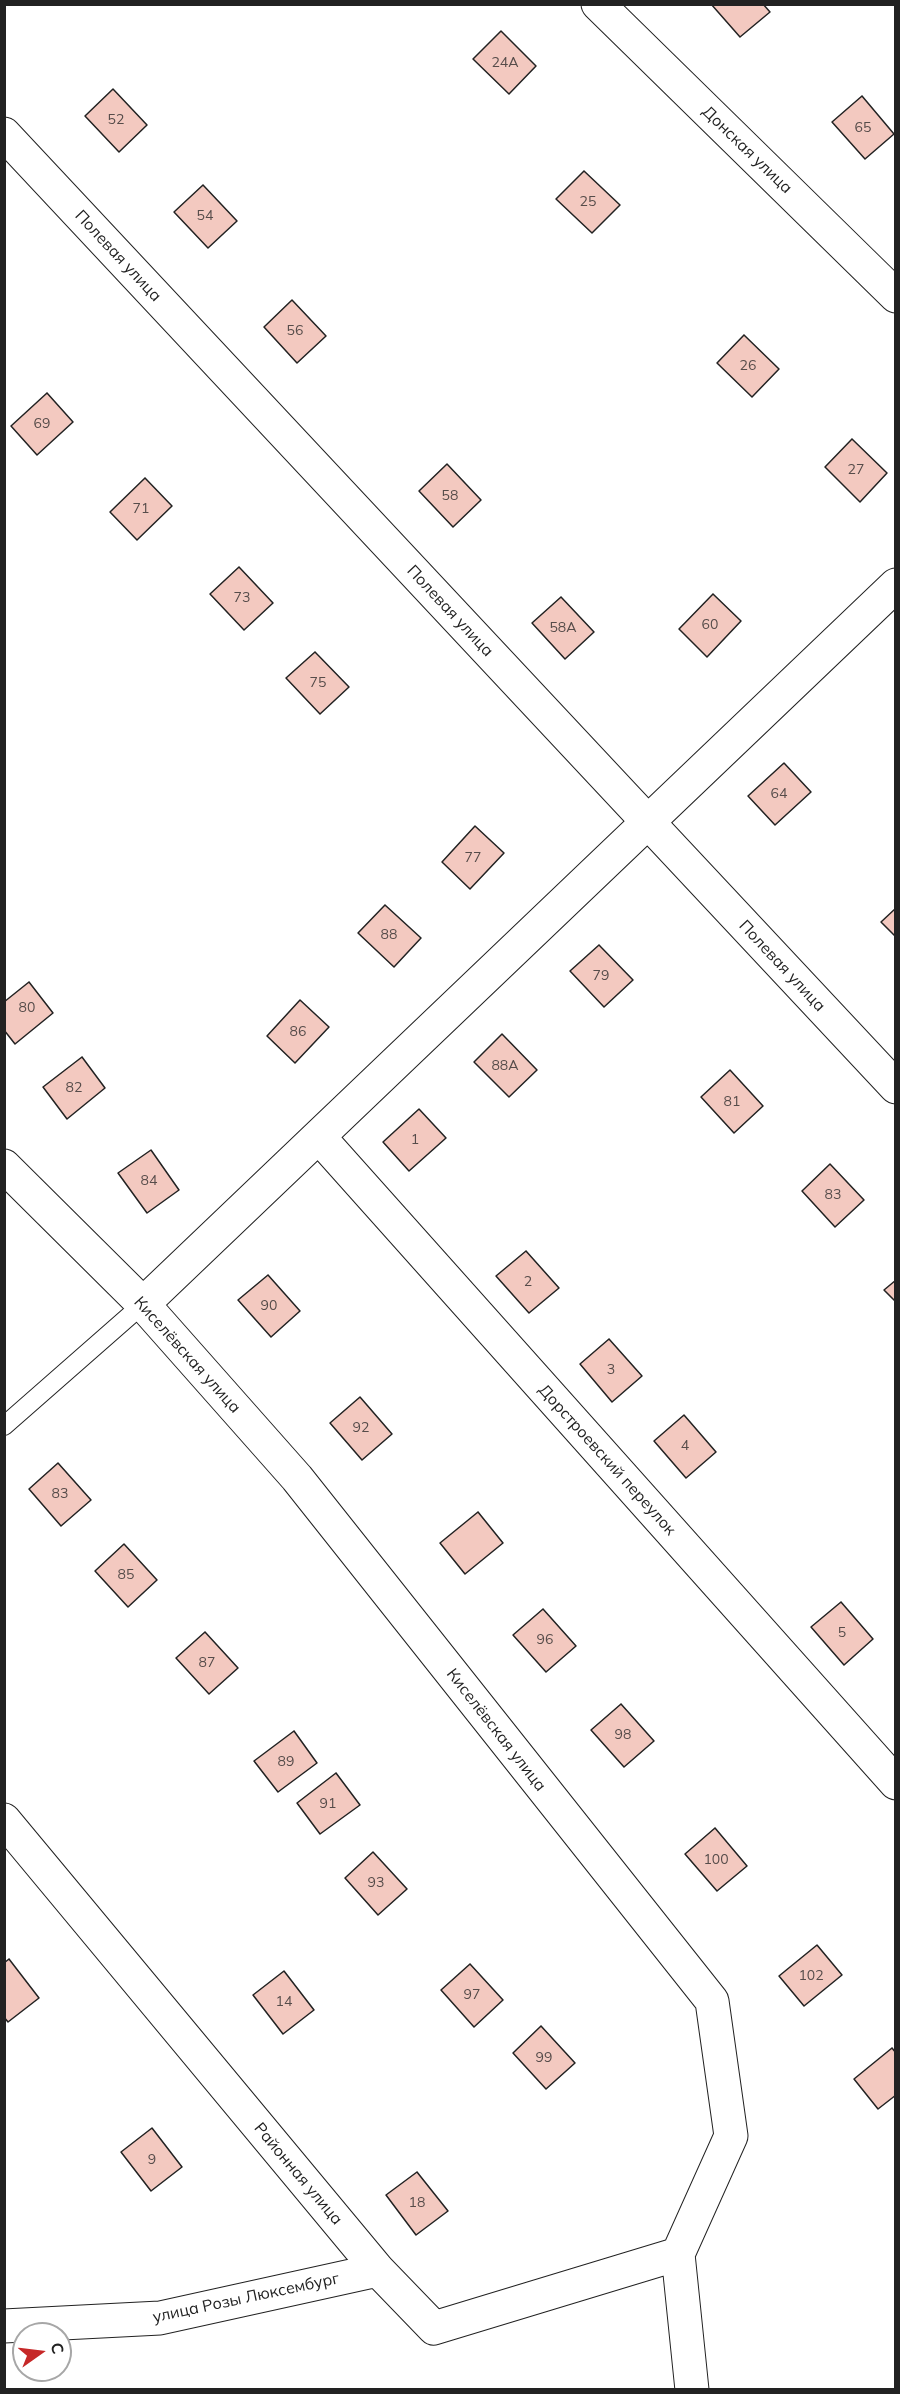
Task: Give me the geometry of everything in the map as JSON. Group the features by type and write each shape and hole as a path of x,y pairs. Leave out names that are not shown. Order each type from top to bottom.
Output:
{"street":[{"name":"Донская улица","path":"598,4 896,296"},
{"name":"Полевая улица","path":"4,134 896,1087"},
{"path":"142,1304 896,585"},
{"name":"Дорстроевский переулок","path":"319,1137 896,1783"},
{"name":"Киселёвская улица","path":"4,1166 142,1304 297,1478 712,2001 731,2136 678,2254"},
{"name":"Районная улица","path":"4,1821 378,2270 434,2328 678,2254"},
{"path":"678,2254 692,2390"},
{"name":"улица Розы Люксембург","path":"4,2326 160,2318 378,2270"}],"lane":[{"path":"4,1426 142,1304"}],"building":[{"path":"711,4 763,4 770,12 740,37"},
{"path":"501,31 536,66 509,94 473,59"},
{"path":"113,89 147,125 119,152 85,116"},
{"path":"862,96 894,134 865,159 832,122"},
{"path":"584,171 620,205 592,233 556,199"},
{"path":"203,185 237,221 208,248 174,212"},
{"path":"292,300 326,336 297,363 264,327"},
{"path":"744,335 779,369 752,397 717,363"},
{"path":"47,393 73,422 37,455 11,426"},
{"path":"852,439 887,473 860,502 825,467"},
{"path":"447,464 481,500 453,527 419,491"},
{"path":"145,478 172,506 137,540 110,512"},
{"path":"239,567 273,603 244,630 210,594"},
{"path":"713,594 741,621 707,657 679,629"},
{"path":"561,597 594,632 565,659 532,623"},
{"path":"315,652 349,687 320,714 286,678"},
{"path":"784,763 811,792 775,825 748,796"},
{"path":"475,826 504,853 470,889 442,862"},
{"path":"385,905 421,938 394,967 358,933"},
{"path":"896,908 896,937 881,922"},
{"path":"599,945 633,980 604,1007 570,971"},
{"path":"29,982 53,1013 15,1044 4,1030 4,1002"},
{"path":"300,1000 329,1027 295,1063 267,1036"},
{"path":"502,1034 537,1070 509,1097 474,1062"},
{"path":"82,1057 105,1088 67,1119 43,1087"},
{"path":"730,1070 763,1106 734,1133 701,1097"},
{"path":"419,1109 446,1138 409,1171 383,1142"},
{"path":"151,1150 179,1190 147,1213 118,1173"},
{"path":"830,1164 864,1200 835,1227 802,1191"},
{"path":"526,1251 559,1288 529,1313 496,1276"},
{"path":"268,1275 300,1311 271,1337 238,1300"},
{"path":"896,1280 896,1302 884,1290"},
{"path":"609,1339 642,1376 612,1402 580,1364"},
{"path":"360,1397 392,1434 362,1460 330,1423"},
{"path":"684,1415 716,1452 686,1478 654,1441"},
{"path":"58,1463 91,1500 61,1526 29,1489"},
{"path":"478,1512 503,1543 465,1574 440,1543"},
{"path":"124,1544 157,1580 128,1607 95,1571"},
{"path":"841,1602 873,1639 844,1665 811,1627"},
{"path":"543,1609 576,1646 546,1672 513,1635"},
{"path":"205,1632 238,1668 209,1694 176,1658"},
{"path":"621,1704 654,1741 624,1767 591,1730"},
{"path":"294,1731 317,1763 278,1792 254,1761"},
{"path":"336,1773 360,1805 320,1834 297,1803"},
{"path":"715,1828 747,1866 717,1891 685,1854"},
{"path":"373,1852 407,1889 378,1915 345,1878"},
{"path":"817,1945 842,1975 804,2006 779,1976"},
{"path":"9,1959 39,1998 8,2022 4,2017 4,1963"},
{"path":"470,1964 503,2000 474,2027 441,1990"},
{"path":"284,1971 314,2010 283,2034 253,1995"},
{"path":"541,2026 575,2063 546,2089 513,2053"},
{"path":"892,2048 896,2053 896,2095 878,2109 854,2079"},
{"path":"152,2128 182,2167 151,2191 121,2152"},
{"path":"417,2172 448,2211 416,2235 386,2195"}]}
